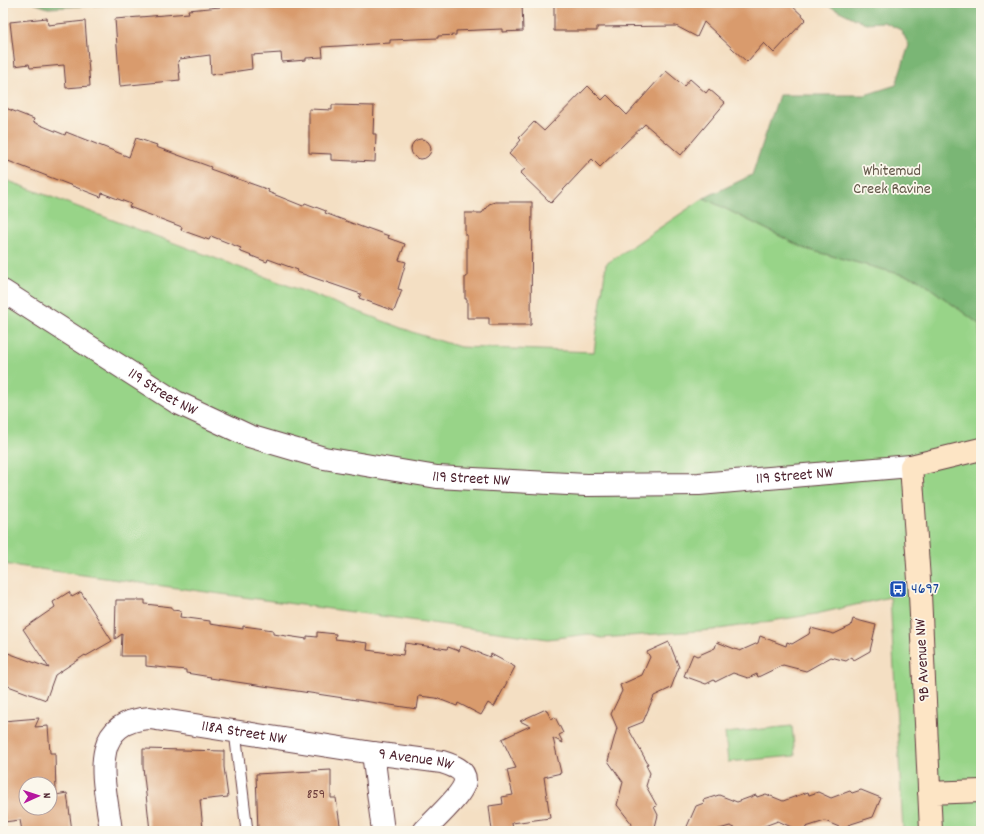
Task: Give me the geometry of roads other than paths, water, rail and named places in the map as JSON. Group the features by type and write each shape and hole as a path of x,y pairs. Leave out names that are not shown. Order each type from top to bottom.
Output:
{"street":[{"name":"119 Street NW","path":"3,291 176,402 249,436 324,458 438,477 586,485 699,484 911,466 981,449"},
{"name":"9B Avenue NW","path":"911,466 920,594 931,831"},
{"name":"118A Street NW","path":"111,831 103,769 105,750 109,737 117,728 139,719 150,718 373,753"},
{"name":"9 Avenue NW","path":"383,831 373,753 442,762 460,770 465,780 461,791 424,831"},
{"path":"929,793 981,791"}],"lane":[{"path":"235,732 247,831"}],"place":[{"name":"4697","path":"898,589"}],"park label":[{"name":"Whitemud Creek Ravine","path":"892,180"}]}
